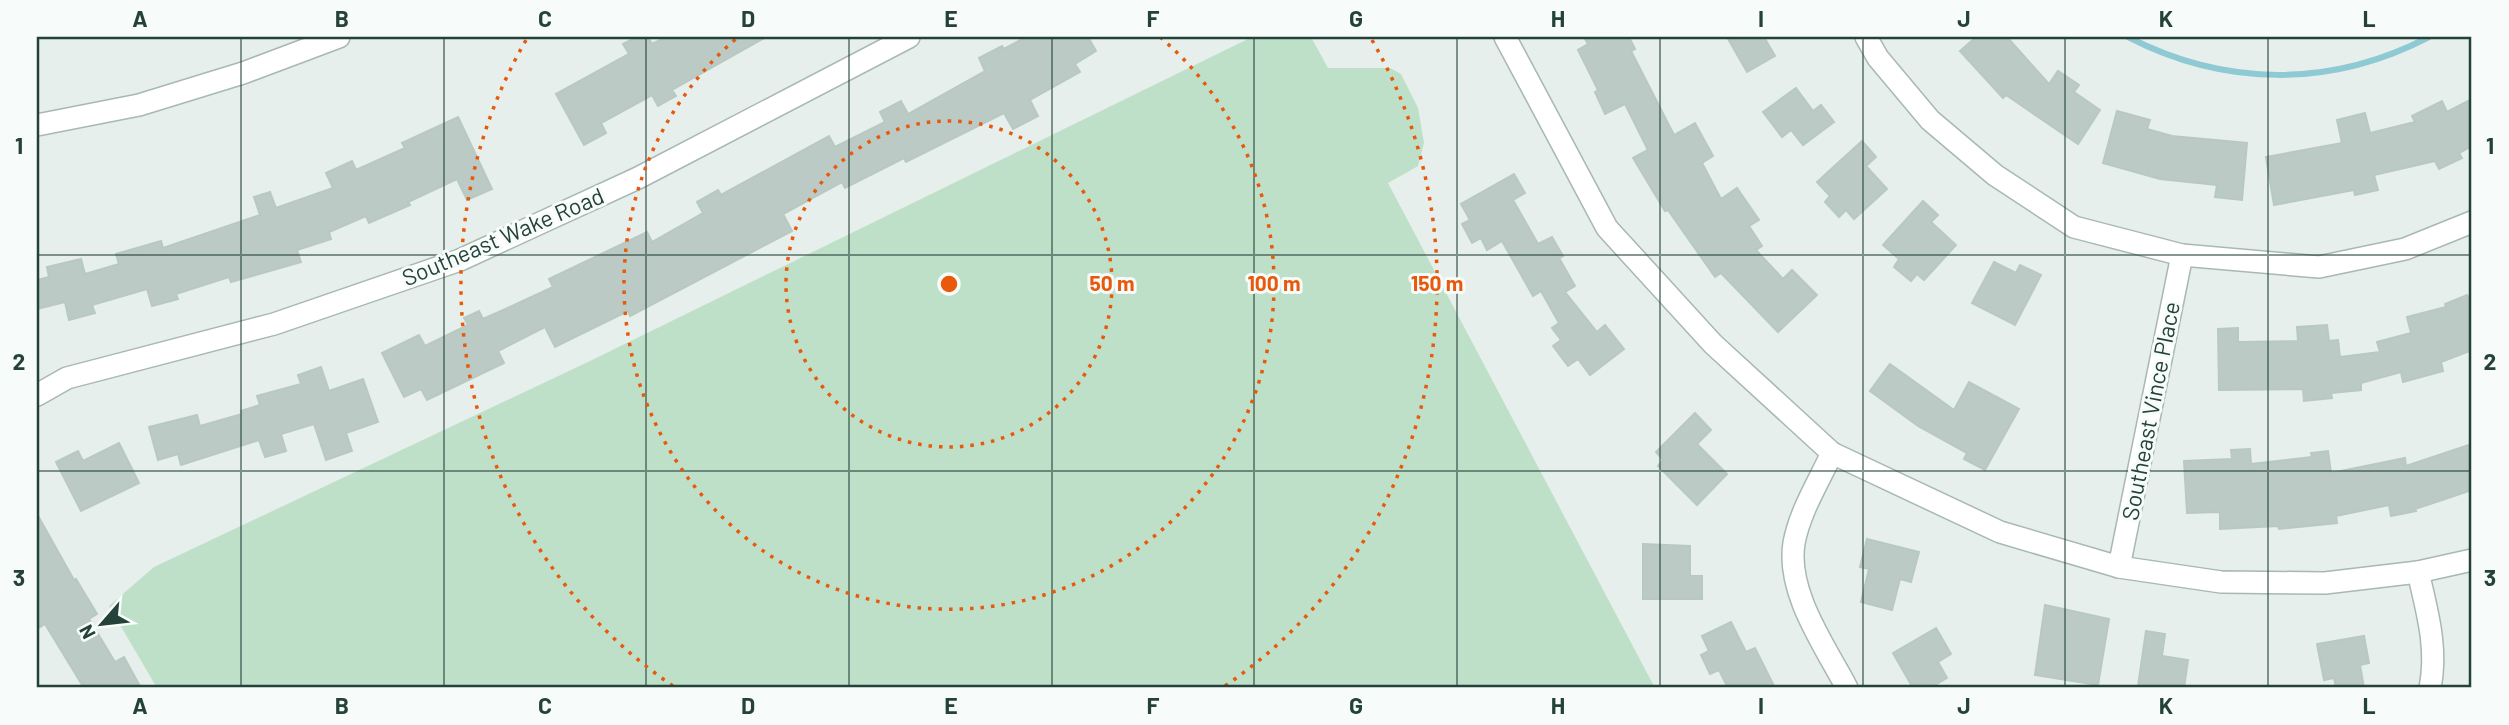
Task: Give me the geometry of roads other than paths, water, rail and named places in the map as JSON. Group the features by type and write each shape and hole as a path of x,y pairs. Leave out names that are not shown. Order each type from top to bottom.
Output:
{"street":[{"path":"37,125 139,104 243,73 339,37"},
{"name":"Southeast Wake Road","path":"37,395 67,378 274,324 460,260 638,178 909,37"},
{"path":"1505,37 1607,228 1713,344 1832,453 2000,532 2119,567 2221,582 2325,583 2418,572 2472,559"},
{"path":"1866,37 1878,58 1930,120 1995,174 2074,226 2182,255 2319,267 2405,249 2472,222"},
{"name":"Southeast Vince Place","path":"2119,567 2182,255"},
{"path":"1832,453 1801,518 1794,543 1793,566 1796,586 1847,688"},
{"path":"2418,572 2430,624 2434,666 2430,688"}],"waterway":[{"path":"2128,37 2202,65 2278,75 2316,73 2354,66 2392,54 2429,37"}]}
